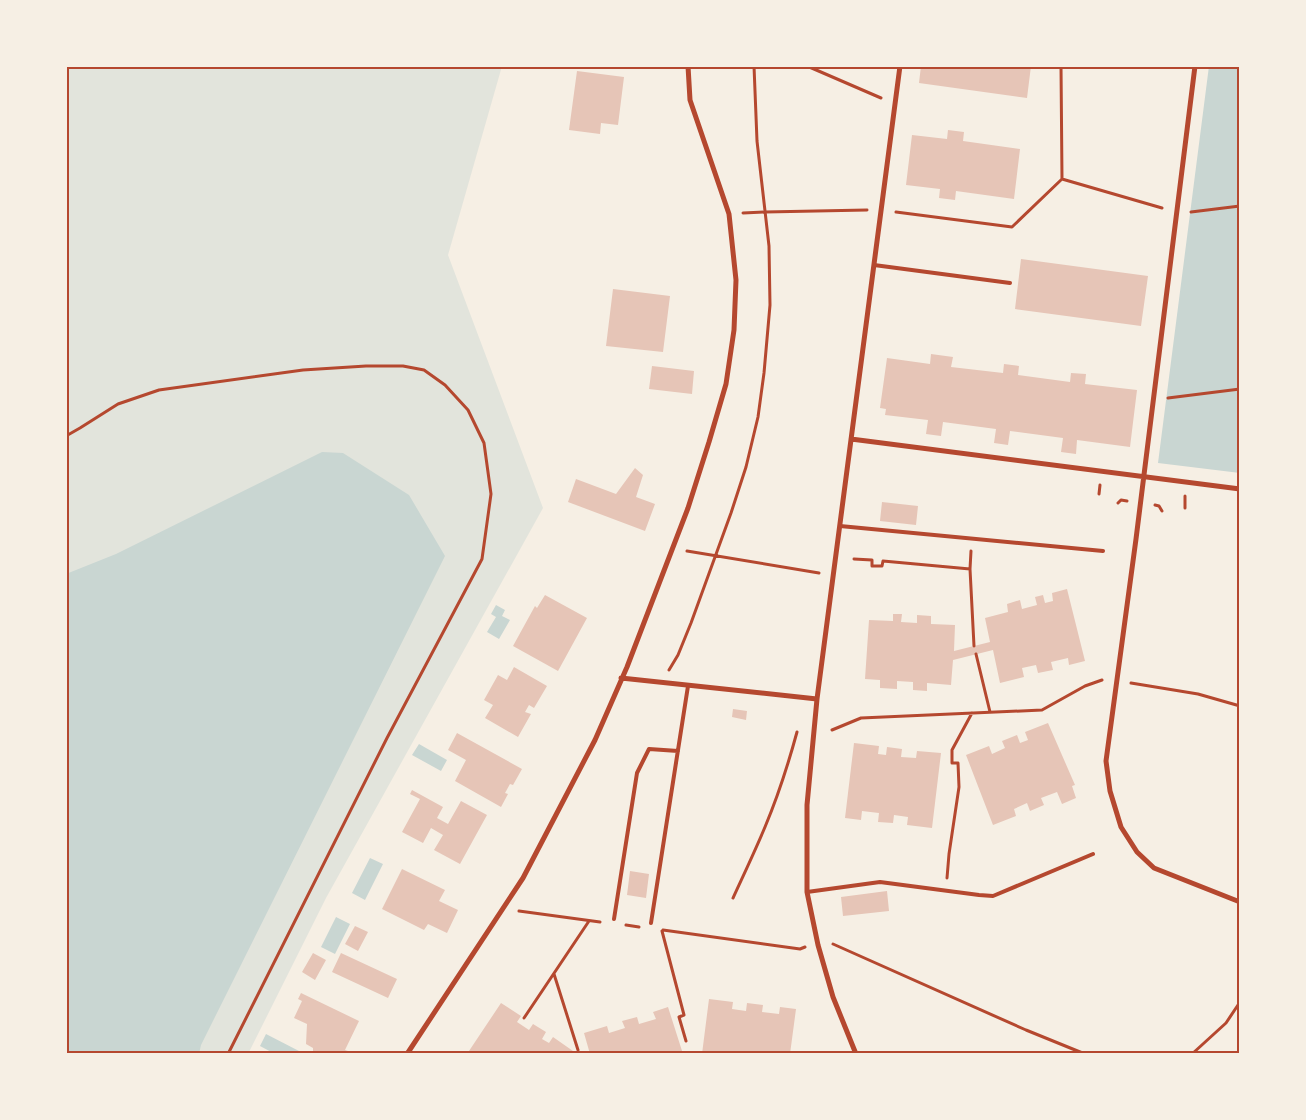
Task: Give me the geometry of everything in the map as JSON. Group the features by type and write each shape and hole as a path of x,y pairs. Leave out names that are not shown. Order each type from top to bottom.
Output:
{"street":[{"path":"407,1054 523,878 595,740 627,667 688,508 726,384 734,330 736,280 729,214 690,100 688,66"},
{"path":"856,1054 833,997 818,945 807,892 807,805 817,699 900,66"},
{"path":"1196,66 1106,761 1110,791 1121,827 1138,852 1154,868 1240,902"},
{"path":"851,439 1240,489"},
{"path":"621,678 817,699"}],"lane":[{"path":"874,265 1010,283"},
{"path":"840,526 1103,551"},
{"path":"650,923 688,686"},
{"path":"614,919 637,773 649,749 678,751"},
{"path":"807,892 880,882 993,896 1093,854"}],"path":[{"path":"807,66 886,101"},
{"path":"729,214 881,211 1012,227 1062,179 1061,66"},
{"path":"1062,179 1165,209 1188,213 1240,206"},
{"path":"66,436 118,404 159,390 303,370 403,366 424,370 445,385 468,410 484,443 491,494 482,558 387,738 228,1054"},
{"path":"1164,399 1240,389"},
{"path":"971,539 970,569 974,646"},
{"path":"672,548 833,576"},
{"path":"854,559 872,560 872,566 882,566 883,561 970,569"},
{"path":"976,654 990,712"},
{"path":"832,730 861,718 1042,710 1084,686 1103,680 1198,694 1240,706"},
{"path":"945,891 959,788 958,763 952,763 952,750 972,713"},
{"path":"733,898 765,829 787,768 797,732"},
{"path":"524,1018 589,920"},
{"path":"662,930 684,1015 679,1017 686,1041"},
{"path":"554,974 578,1050"},
{"path":"1192,1054 1226,1023 1240,1002"}],"shaded area":[{"path":"66,66 502,66 448,255 543,508 326,898 248,1054 66,1054"},
{"path":"1209,66 1240,66 1240,473 1158,463"},
{"path":"322,452 343,453 409,495 445,556 201,1045 199,1054 66,1054 66,574 116,554"},
{"path":"496,605 505,610 502,616 510,620 499,639 487,632 496,617 491,614"},
{"path":"419,744 447,760 441,771 412,755"},
{"path":"370,858 383,864 365,900 352,893"},
{"path":"336,917 350,924 335,954 321,947"},
{"path":"266,1034 299,1051 298,1054 275,1054 260,1046"}],"building":[{"path":"921,66 1031,66 1027,98 919,83"},
{"path":"577,71 624,77 618,125 601,123 600,134 569,130"},
{"path":"948,130 964,132 963,141 1020,149 1014,199 956,191 955,200 939,198 940,189 906,185 912,135 947,139"},
{"path":"1021,259 1148,276 1141,326 1015,309"},
{"path":"613,289 670,296 663,352 606,346"},
{"path":"931,354 953,357 951,367 1003,373 1004,364 1019,366 1018,375 1070,382 1071,373 1086,374 1085,384 1137,390 1130,447 1077,440 1076,454 1061,452 1063,438 1010,431 1008,445 994,443 996,429 943,422 941,436 926,434 928,420 885,415 886,409 880,408 887,358 930,364"},
{"path":"652,366 694,371 692,394 649,389"},
{"path":"635,468 643,475 636,497 655,504 645,531 568,502 576,479 616,494"},
{"path":"882,502 918,506 916,525 880,521"},
{"path":"1067,589 1085,661 1069,665 1068,658 1051,662 1053,670 1038,673 1036,665 1022,668 1024,677 1000,683 993,650 953,660 951,685 927,683 927,691 913,690 913,682 897,681 897,689 880,688 880,680 865,679 869,620 893,621 893,614 902,614 901,622 917,623 917,615 931,616 931,624 955,625 954,651 990,642 985,618 1008,612 1007,604 1020,600 1022,609 1037,605 1035,597 1043,595 1045,603 1053,601 1052,593"},
{"path":"545,595 587,618 558,671 513,646 535,606 537,608"},
{"path":"514,667 547,686 534,708 529,705 525,712 531,714 518,737 485,718 493,705 484,700 498,675 507,680"},
{"path":"733,709 747,711 746,720 732,717"},
{"path":"1048,723 1075,785 1072,786 1076,798 1062,804 1057,792 1041,798 1044,805 1030,811 1027,803 1014,809 1016,816 993,825 966,755 989,746 992,754 1005,748 1002,741 1017,735 1020,743 1028,740 1025,732"},
{"path":"457,733 522,769 513,785 510,784 505,793 508,794 501,807 455,781 466,760 448,750"},
{"path":"854,743 879,746 878,754 886,755 887,747 902,749 901,757 916,758 917,751 941,753 932,828 907,825 908,817 894,815 893,823 878,822 879,813 862,811 861,820 845,818"},
{"path":"412,790 443,807 437,818 448,824 461,801 487,815 460,864 434,850 443,835 431,828 423,843 402,832 420,799 410,794"},
{"path":"402,869 445,890 439,901 458,910 447,933 428,924 424,930 382,909"},
{"path":"630,871 649,874 646,898 627,895"},
{"path":"887,891 889,911 843,916 841,897"},
{"path":"355,926 368,932 358,951 345,944"},
{"path":"313,953 326,960 315,980 302,972"},
{"path":"341,953 397,979 388,998 332,972"},
{"path":"301,993 359,1021 345,1050 348,1051 347,1054 313,1054 313,1048 306,1044 307,1024 294,1018 302,1001 298,999"},
{"path":"709,999 733,1002 732,1009 746,1011 747,1003 763,1005 762,1012 779,1014 780,1007 796,1009 790,1054 702,1054"},
{"path":"501,1003 521,1016 517,1022 529,1030 533,1024 546,1032 542,1039 549,1043 553,1037 573,1051 571,1054 467,1054"},
{"path":"668,1007 683,1054 590,1054 584,1033 607,1026 609,1033 625,1028 622,1021 637,1017 639,1024 656,1019 653,1012"}]}
